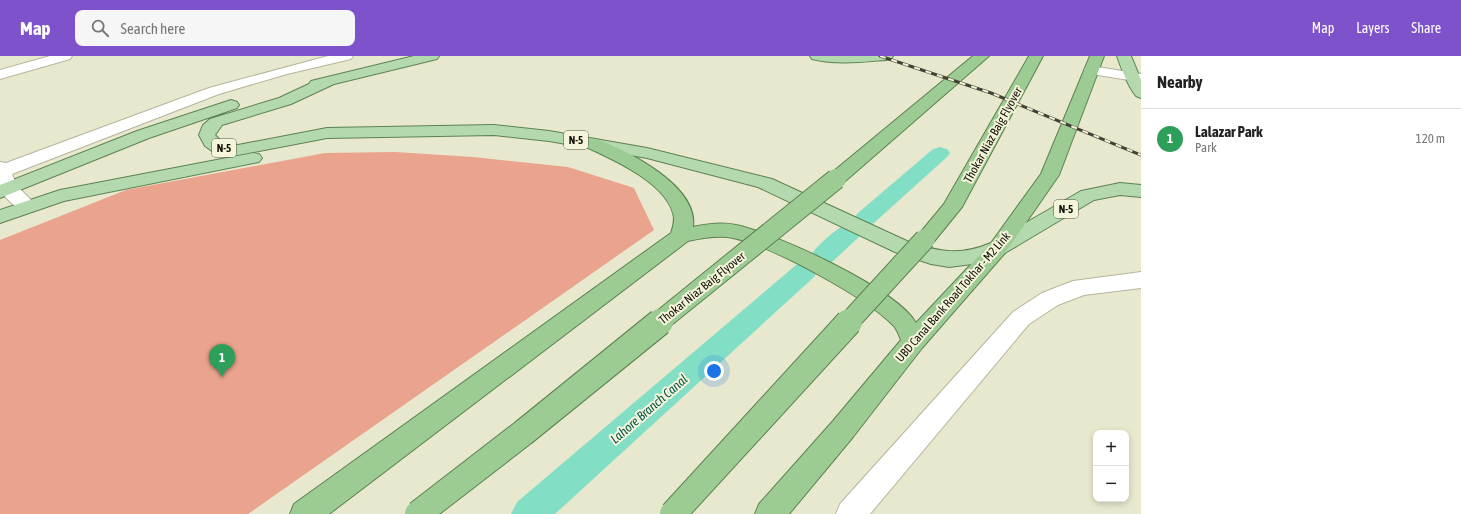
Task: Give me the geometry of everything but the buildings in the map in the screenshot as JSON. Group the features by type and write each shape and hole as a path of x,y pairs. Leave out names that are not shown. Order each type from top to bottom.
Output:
{"highway":[{"name":"Thokar Niaz Baig Flyover","path":"418,514 529,428 836,179 982,56"},
{"name":"Thokar Niaz Baig Flyover","path":"673,514 952,207 1036,56"},
{"name":"UBD Canal Bank Road Tokhar - M2 Link","path":"770,514 843,429 914,341 998,248 1050,175 1094,63"},
{"path":"592,143 631,161 645,170 662,185 679,205 684,216 681,236"},
{"path":"305,514 681,236 703,231 734,231 779,246 864,292 882,304 902,321 914,341"}],"main road":[{"name":"N-5","path":"432,56 331,80 285,101 216,122 209,129 207,135 211,142 218,147 238,150 327,132 384,133 433,130 494,130 549,136 592,143 698,164 765,184 902,247 931,257 949,260 980,256 998,248 1088,195 1120,189 1141,191"},
{"path":"817,56 847,59 886,56"},
{"path":"1124,56 1136,77 1141,93"},
{"path":"4,191 126,140 174,122 238,103 331,80"},
{"path":"0,217 27,206 94,188 384,133"}],"street":[{"path":"0,76 65,56"},
{"path":"27,206 4,191 1,170 214,91 283,71 346,56"},
{"path":"1094,63 1136,77"},
{"path":"851,514 1021,318 1050,299 1081,287 1141,280"}],"shaded area":[{"path":"395,152 473,157 568,167 634,188 654,230 248,514 0,514 0,240 126,190 325,153"}],"waterway":[{"name":"Lahore Branch Canal","path":"866,218 940,153"},
{"name":"Lahore Branch Canal","path":"821,258 852,230"},
{"name":"Lahore Branch Canal","path":"529,514 805,271"}],"railway":[{"path":"880,56 991,93 1141,155"}],"place":[{"name":"Lalazar Park","path":"222,377"}]}
